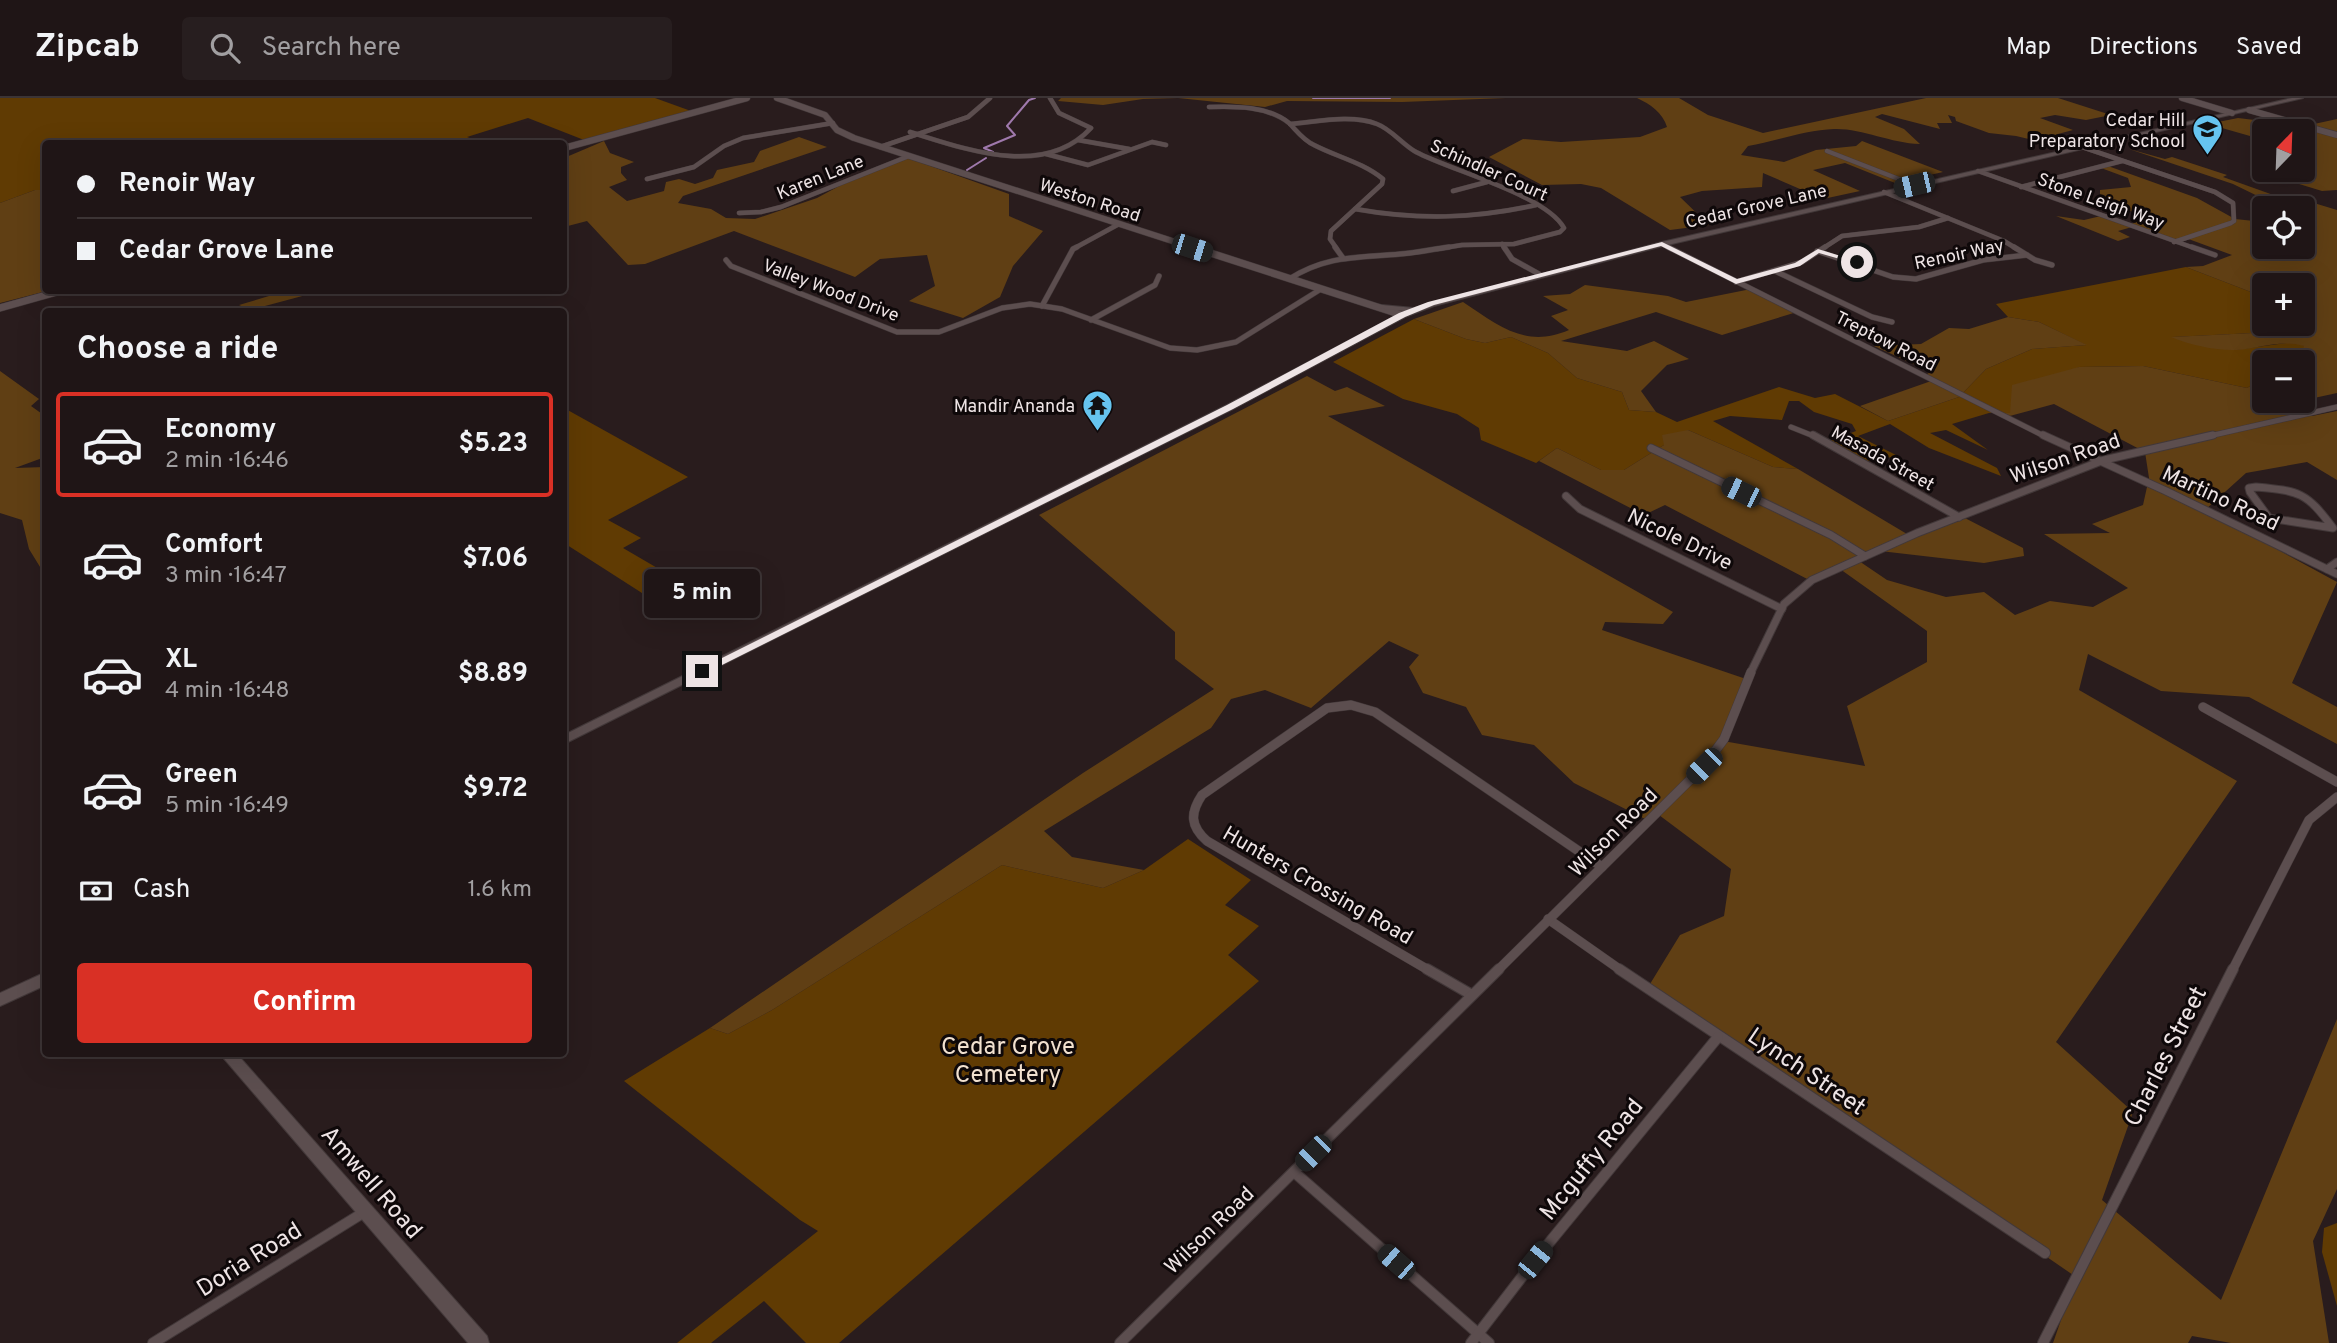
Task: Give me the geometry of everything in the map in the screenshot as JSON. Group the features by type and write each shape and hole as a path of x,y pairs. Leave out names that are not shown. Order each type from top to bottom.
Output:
{"main road":[{"name":"Cedar Grove Lane","path":"567,738 1230,407 1421,307 1662,244 2300,98"},
{"path":"1374,306 1400,309 1421,307"},
{"path":"0,1002 42,983"},
{"name":"Amwell Road","path":"231,1057 480,1343"}],"street":[{"path":"567,147 747,98"},
{"name":"Weston Road","path":"777,98 821,113 845,134 878,146 1402,315"},
{"path":"878,146 968,117 990,98"},
{"path":"910,132 990,156 1021,158 1045,154 1078,140 1090,131 1090,126 1056,111 1051,106 1050,98"},
{"path":"2182,98 2232,113"},
{"path":"1209,107 1269,114 1290,124 1300,137 1313,145 1372,168 1383,179 1382,184 1330,233 1331,242 1342,258"},
{"path":"2249,110 2337,135"},
{"path":"878,146 910,132 968,117"},
{"name":"Schindler Court","path":"1289,279 1318,262 1462,245 1521,242 1560,232 1563,224 1558,217 1536,205 1416,152 1377,124 1347,120 1290,124"},
{"path":"647,179 694,167 723,146 743,138 833,123"},
{"path":"1078,140 1129,149"},
{"path":"1045,154 1083,165 1152,142 1166,145"},
{"path":"2082,147 2215,192 2233,203 2231,223 2174,243"},
{"path":"1827,151 1914,185"},
{"name":"Karen Lane","path":"739,213 761,212 781,207 909,156"},
{"path":"2021,187 2122,161"},
{"name":"Stone Leigh Way","path":"1978,171 2174,243 2215,255"},
{"path":"1453,191 1488,182"},
{"path":"1884,192 2004,241 2052,265"},
{"path":"1355,209 1406,218 1483,217 1536,205"},
{"path":"1736,282 1802,262 1831,241 1857,232 1919,227 1948,218"},
{"path":"1042,306 1073,249 1119,224"},
{"path":"1502,244 1512,259 1539,274"},
{"name":"Treptow Road","path":"1662,244 2098,462"},
{"name":"Renoir Way","path":"1818,251 1905,279 1920,278 1995,258 2027,254"},
{"name":"Valley Wood Drive","path":"726,260 731,266 897,332 939,332 1002,308 1030,304 1091,320 1170,348 1213,349 1242,339 1321,289"},
{"path":"1775,271 1872,317 1892,322"},
{"path":"1091,320 1155,285 1158,276"},
{"path":"0,308 50,294"},
{"name":"Wilson Road","path":"1120,1343 1704,766 1724,739 1758,655 1788,598 1812,580 1865,556 2098,462 2334,407"},
{"name":"Masada Street","path":"1791,427 1811,434 1959,516"},
{"path":"1651,448 1830,535 1865,556"},
{"name":"Martino Road","path":"2098,462 2166,491 2337,573"},
{"path":"2249,488 2292,491 2309,497 2335,531 2269,518 2249,488"},
{"name":"Nicole Drive","path":"1566,496 1580,509 1782,609"},
{"path":"2327,569 2337,562"},
{"name":"Hunters Crossing Road","path":"1472,995 1207,841 1193,827 1191,814 1202,796 1317,714 1334,705 1358,705 1375,712 1481,782 1602,867"},
{"path":"2203,707 2337,782"},
{"name":"Charles Street","path":"2043,1343 2309,820 2337,797"},
{"name":"Lynch Street","path":"1548,919 1718,1037 2045,1253"},
{"name":"Mcguffy Road","path":"1475,1338 1535,1260 1718,1037"},
{"path":"1294,1172 1475,1338 1489,1343"},
{"name":"Doria Road","path":"153,1343 366,1211"}],"green space":[{"path":"0,98 655,98 691,111 584,140 528,118 467,137 476,140 42,140 42,190 0,203"},
{"path":"2186,267 2252,292 2252,333 2173,337 2234,350 2294,342 2305,346 2304,350 2252,350 2252,385 2247,388 2143,366 2079,367 2010,413 1989,413 1952,424 1988,450 1946,430 1930,433 1997,468 2001,476 1929,448 1890,424 1858,436 1898,456 1862,462 1827,442 1856,431 1852,424 1814,412 1799,401 1789,401 1782,420 1730,416 1713,421 1798,469 1773,467 1688,430 1624,470 1601,470 1557,448 1536,463 1481,440 1479,428 1457,414 1403,399 1333,362 1414,319 1466,339 1485,343 1511,337 1548,353 1577,378 1622,392 1629,410 1656,412 1677,422 1779,387 1815,398 1835,394 1888,421 1959,397 1986,369 2032,349 2086,345 2039,322 2008,317 1996,304"},
{"path":"567,410 688,477 608,520 641,538 623,548 683,583 669,597 671,600 656,602 567,545"},
{"name":"Cedar Grove Cemetery","path":"1188,839 1251,880 1225,905 1259,926 1228,955 1259,981 839,1343 806,1343 764,1301 711,1343 677,1343 818,1231 800,1220 624,1081 710,1028 728,1034 772,1010 1002,865 1103,888 1144,870"},
{"path":"2337,1223 2337,1306 2322,1252 2324,1228"}],"shaded area":[{"path":"1061,98 1178,98 1143,99 1103,105 1058,101"},
{"path":"1178,98 1506,98 1402,102 1287,101 1265,107"},
{"path":"1637,98 1679,98 1708,115 1763,133 1926,98 2058,98 2111,115 2086,120 2055,115 2040,118 2073,130 2058,134 2072,142 2059,146 1989,133 1956,121 1955,117 1948,115 1952,123 1937,123 1940,129 1882,114 1875,117 1904,129 1920,144 1834,129 1748,146 1741,155 1784,162 1816,150 1856,146 1862,141 1943,172 1895,183 1845,163 1813,170 1860,191 1823,199 1763,173 1762,187 1702,191 1680,197 1709,225 1670,230 1601,188 1581,184 1542,185 1489,157 1523,139 1561,142 1640,137 1667,127 1655,110"},
{"path":"2238,118 2252,120 2252,137 2208,124"},
{"path":"2337,119 2337,190 2322,191 2293,182 2315,182 2315,124"},
{"path":"799,137 827,147 683,196 678,203 711,209 726,218 755,219 817,198 841,185 908,158 1009,194 1009,216 1043,231 1013,266 1000,297 963,318 909,301 935,286 927,255 880,259 855,277 734,231 645,264 628,265 587,221 567,226 567,157 604,141 610,153 634,162 621,167 621,173 627,180 609,187 627,201 664,191 666,182 679,179 695,184 713,178 717,170 754,162 760,151"},
{"path":"2129,149 2165,159 2172,157 2227,175 2223,177 2276,196 2258,196 2233,184"},
{"path":"2108,166 2197,198 2235,219 2252,221 2252,259 2315,259 2315,203 2337,210 2337,393 2315,398 2315,350 2303,350 2304,346 2279,344 2221,350 2171,337 2252,333 2252,336 2315,336 2315,273 2252,273 2252,292 2186,267 2203,266 2232,255 2183,237 2172,242 2132,227 2118,231 2130,237 2118,241 2056,216 2084,220 2101,216 2128,225 2148,218 2100,199 2100,190 2131,187 2128,178 2101,168"},
{"path":"42,190 42,292 0,303 0,203"},
{"path":"1585,285 1668,296 1686,302 1751,289 1797,312 1722,335 1656,312 1561,341 1627,351 1654,341 1689,359 1667,365 1641,391 1656,412 1629,410 1622,392 1577,378 1548,353 1511,337 1485,343 1466,339 1414,319 1463,302 1513,332 1525,336 1553,335 1569,330 1551,316 1568,310 1543,296 1570,294"},
{"path":"276,294 310,294 265,306 266,308 246,308 239,305"},
{"path":"2008,317 2039,322 2087,345 2032,349 1986,369 1959,397 1888,421 1860,406 1934,380 1925,375 1931,372 1874,346 1921,344 1949,328 1969,329"},
{"path":"2143,366 2247,388 2252,385 2252,413 2301,413 2312,416 2337,411 2337,480 2307,462 2246,473 2205,510 2337,582 2292,683 2337,707 2337,744 2249,697 2161,691 2088,654 2079,690 2237,781 2056,1042 2133,1112 2102,1200 2221,1300 2337,1019 2337,1189 2313,1241 2329,1343 2231,1343 2192,1336 2188,1343 2053,1343 2076,1277 1650,984 1680,935 1724,916 1731,869 1659,815 1651,822 1574,783 1534,745 1482,735 1466,707 1423,693 1409,667 1419,655 1389,641 1311,708 1265,690 1231,699 1211,728 1044,831 1072,857 1144,870 1103,888 1002,865 772,1010 728,1034 710,1028 1083,773 1214,689 1175,659 1175,632 1039,515 1307,376 1335,391 1347,387 1385,406 1328,416 1673,612 1663,624 1605,622 1602,630 1749,680 1723,741 1865,766 1847,706 1927,662 1927,631 1840,569 1811,581 1665,505 1644,515 1539,461 1557,448 1601,470 1624,470 1664,445 1662,435 1688,430 1773,467 1798,469 1912,537 1961,516 2023,548 2024,556 1984,563 1880,551 1859,561 1887,580 1946,597 1984,592 2015,615 2050,601 2093,607 2128,588 2044,534 2110,533 2092,524 2143,505 2149,478 2145,452 2054,404 2006,417 1996,413 2010,413 2012,385 2079,367"},
{"path":"0,371 39,399 31,406 42,414 42,458 15,468 42,467 42,570 29,549 22,520 0,513"}],"waterway":[{"path":"993,152 984,148 1015,135 1007,126 1029,100 1035,98"},
{"path":"1313,98 1390,98"},
{"path":"967,170 986,158"}],"place":[{"name":"Cedar Hill Preparatory School","path":"2208,157"},
{"name":"Mandir Ananda","path":"1098,433"}],"route":[{"path":"702,671 1230,407 1402,315 1431,303 1662,244 1736,282 1798,264 1818,251 1857,262"}]}
